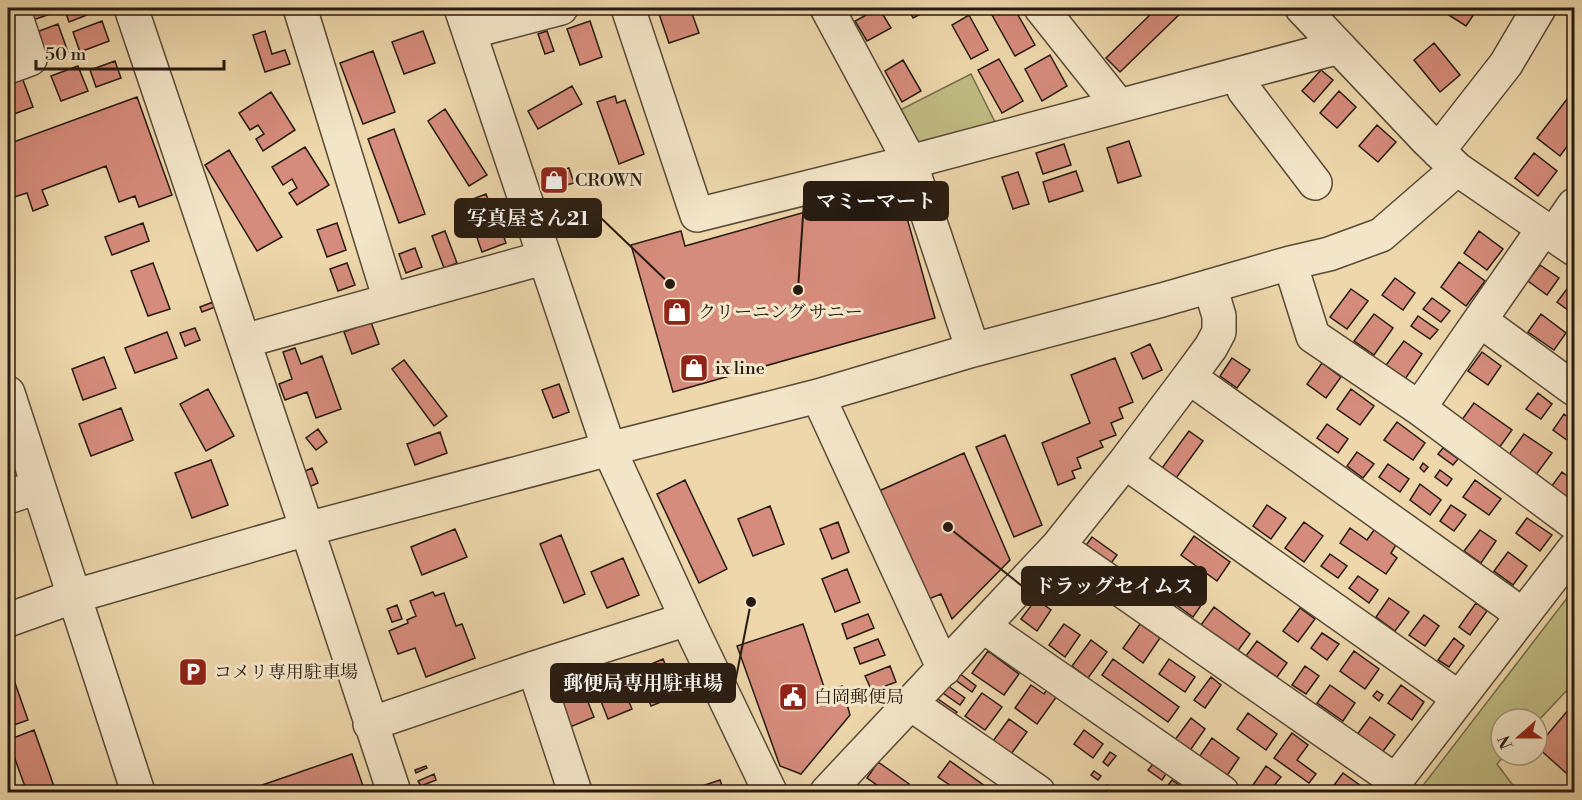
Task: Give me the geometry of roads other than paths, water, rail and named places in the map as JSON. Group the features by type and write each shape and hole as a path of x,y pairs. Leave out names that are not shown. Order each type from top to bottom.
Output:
{"street":[{"path":"8,67 30,58 13,8"},
{"path":"131,8 394,792"},
{"path":"300,8 390,300"},
{"path":"561,8 465,20 543,258 609,448 687,619 770,792"},
{"path":"628,8 697,215 910,162 1339,47"},
{"path":"827,8 910,162 973,350"},
{"path":"1041,8 1119,106"},
{"path":"1302,8 1447,160 1557,237"},
{"path":"8,620 75,596 307,529 609,448 818,396 973,350 1329,254 1382,235 1447,160 1539,8"},
{"path":"1240,74 1244,90 1315,183"},
{"path":"1419,408 1482,321 1557,237 1575,204"},
{"path":"244,341 543,258"},
{"path":"1290,263 1313,336 1419,408 1575,523"},
{"path":"842,787 911,704 1058,546 1189,377 1219,332 1219,316 1210,286"},
{"path":"1482,321 1575,389"},
{"path":"1189,377 1523,615"},
{"path":"8,393 22,492 75,596 138,792"},
{"path":"818,396 944,669"},
{"path":"1125,462 1459,698"},
{"path":"1058,546 1391,787 1575,549"},
{"path":"370,724 687,619"},
{"path":"983,626 1222,792"},
{"path":"534,668 575,792"},
{"path":"911,704 1038,792"}],"place":[{"name":"CROWN","path":"554,180"},
{"name":"写真屋さん21","path":"670,284"},
{"name":"マミーマート","path":"798,290"},
{"name":"クリーニング サニー","path":"677,312"},
{"name":"ix line","path":"694,368"},
{"name":"ドラッグセイムス","path":"948,527"},
{"name":"郵便局専用駐車場","path":"751,602"},
{"name":"コメリ専用駐車場","path":"193,672"},
{"name":"白岡郵便局","path":"793,697"}]}
